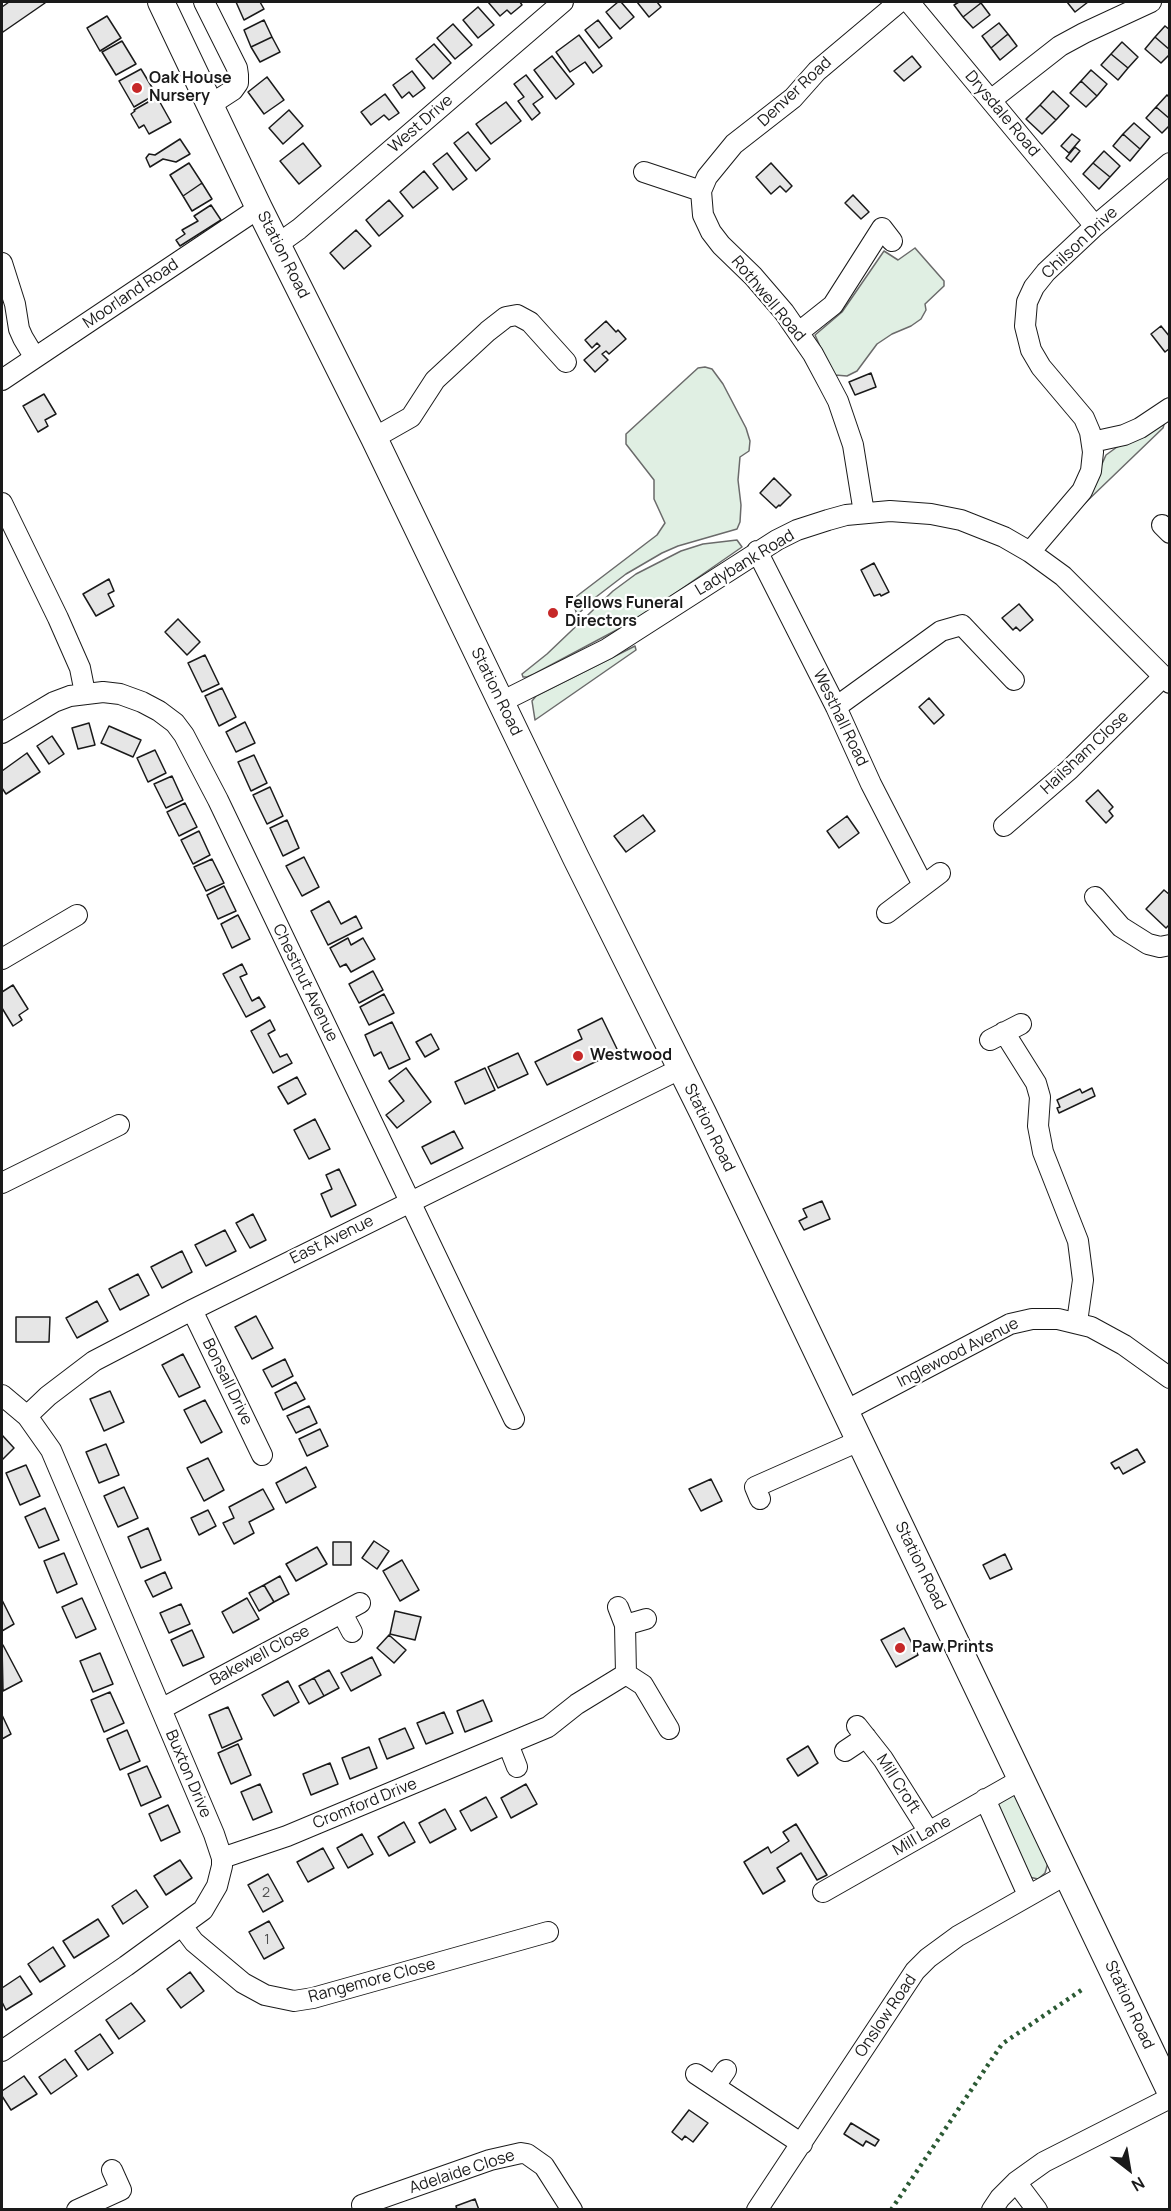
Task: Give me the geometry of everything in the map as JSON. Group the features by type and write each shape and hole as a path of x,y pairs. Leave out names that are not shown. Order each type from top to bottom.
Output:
{"main road":[{"name":"Station Road","path":"160,2 860,1441 1170,2091"}],"street":[{"path":"204,2 237,68 238,75 238,83 233,90 210,105"},
{"name":"West Drive","path":"278,244 299,229 563,2"},
{"name":"Denver Road","path":"701,191 707,177 734,144 793,98 817,72 899,2"},
{"name":"Drysdale Road","path":"909,2 1095,226"},
{"path":"991,100 1060,46 1131,6 1152,2"},
{"name":"Chilson Drive","path":"1030,552 1088,480 1092,462 1092,442 1084,418 1034,358 1024,326 1027,302 1034,287 1046,272 1095,226 1170,163"},
{"path":"644,172 701,191"},
{"name":"Rothwell Road","path":"701,191 703,215 711,232 753,276 799,332 828,382 846,423 857,468 864,513"},
{"name":"Moorland Road","path":"2,380 259,208"},
{"path":"799,332 833,305 882,228 892,241"},
{"path":"2,263 15,304 22,339 35,357"},
{"path":"374,438 411,417 435,380 506,317 517,315 530,322 566,362"},
{"path":"1092,442 1124,435 1170,408"},
{"path":"2,503 80,668 85,693"},
{"name":"Ladybank Road","path":"501,702 616,643 777,540 813,524 846,515 864,513 911,512 961,520 1004,537 1030,552 1063,576 1166,680"},
{"name":"Westhall Road","path":"757,551 923,885"},
{"path":"836,707 941,631 962,625 1014,680"},
{"name":"Hailsham Close","path":"1004,826 1070,770 1166,680"},
{"name":"Chestnut Avenue","path":"2,733 54,702 85,693 111,693 142,702 167,717 184,735 218,800 514,1419"},
{"path":"886,914 940,873"},
{"path":"1095,897 1121,927 1148,944 1160,947 1170,945"},
{"path":"2,959 77,915"},
{"path":"1005,1032 1036,1083 1040,1097 1038,1126 1042,1152 1078,1241 1083,1280 1077,1322"},
{"name":"East Avenue","path":"27,1416 48,1396 93,1361 680,1069"},
{"path":"2,1183 119,1125"},
{"name":"Bonsall Drive","path":"192,1310 262,1455"},
{"name":"Inglewood Avenue","path":"845,1411 1010,1324 1032,1319 1077,1322 1114,1339 1170,1378"},
{"path":"2,1395 27,1416"},
{"name":"Buxton Drive","path":"27,1416 44,1438 54,1457 214,1834 222,1858"},
{"path":"760,1499 755,1487 860,1441"},
{"name":"Bakewell Close","path":"161,1709 360,1603"},
{"path":"342,1613 352,1632"},
{"path":"646,1619 622,1616 626,1674 643,1685 669,1729"},
{"name":"Cromford Drive","path":"222,1858 287,1836 548,1727 577,1704 626,1674"},
{"name":"Mill Croft","path":"845,1751 862,1732 899,1783 929,1832"},
{"path":"508,1744 518,1767"},
{"name":"Mill Lane","path":"823,1892 1022,1779"},
{"path":"985,1799 1028,1895"},
{"path":"2,2051 203,1910 209,1903 221,1877 222,1858"},
{"name":"Onslow Road","path":"757,2210 915,1971 943,1946 1067,1874"},
{"name":"Rangemore Close","path":"182,1926 194,1942 243,1983 265,1995 294,2001 313,1998 548,1932"},
{"path":"696,2074 721,2078 802,2144"},
{"path":"992,2210 999,2198 1016,2182 1044,2162 1170,2098"},
{"name":"Adelaide Close","path":"362,2205 387,2204 490,2160 521,2153 527,2154 544,2166 572,2210"},
{"path":"77,2210 121,2190 112,2170"},
{"path":"1016,2182 1037,2210"}],"green space":[{"path":"915,248 944,281 944,286 925,304 926,310 921,319 877,344 857,371 847,376 835,375 825,366 823,353 815,335 842,312 884,251 898,260"},
{"path":"698,368 712,369 723,384 746,428 750,441 749,451 740,457 738,480 741,505 740,522 737,529 662,553 626,574 577,615 574,605 577,596 657,535 665,523 654,499 654,480 626,444 626,434"},
{"path":"1165,421 1163,428 1084,504 1106,455"},
{"path":"737,540 742,547 641,617 534,674 523,677 522,674 547,654 613,591 636,574 681,551 703,544"},
{"path":"635,646 636,650 535,720 532,701 536,696"},
{"path":"1012,1793 1018,1795 1050,1856 1045,1873 1038,1879 1029,1877 998,1805"}],"building":[{"path":"9,2 45,3 3,32 2,7"},
{"path":"236,2 260,2 264,9 244,20"},
{"path":"488,2 520,2 522,5 511,14 507,10 500,16"},
{"path":"621,2 634,17 620,29 606,12"},
{"path":"637,2 657,2 661,7 649,17"},
{"path":"959,2 981,3 963,17 954,5"},
{"path":"1067,2 1088,2 1075,12"},
{"path":"981,3 990,15 973,28 963,17"},
{"path":"478,7 494,25 478,38 463,20"},
{"path":"107,16 121,38 100,51 87,28"},
{"path":"264,20 272,37 251,47 244,30"},
{"path":"598,20 612,38 599,48 585,30"},
{"path":"999,23 1008,34 991,48 982,36"},
{"path":"453,24 472,45 455,59 437,38"},
{"path":"1165,26 1170,30 1170,50 1155,37"},
{"path":"1008,34 1017,46 1000,60 991,48"},
{"path":"579,35 602,66 593,73 585,62 570,72 556,52"},
{"path":"272,37 280,52 260,62 251,47"},
{"path":"1155,37 1170,50 1170,54 1161,63 1145,49"},
{"path":"122,41 136,64 116,75 102,52"},
{"path":"1122,42 1138,57 1128,68 1111,54"},
{"path":"434,44 451,63 433,79 416,59"},
{"path":"1111,54 1128,68 1118,80 1101,65"},
{"path":"552,56 574,84 556,99 534,70"},
{"path":"912,56 921,67 904,81 894,71"},
{"name":"Oak House Nursery","path":"141,69 156,94 134,107 119,81"},
{"path":"1091,70 1107,84 1097,96 1081,81"},
{"path":"412,71 425,88 413,97 409,92 402,98 393,85"},
{"path":"526,75 543,97 533,104 540,113 532,120 518,101 524,97 514,84"},
{"path":"267,77 284,100 264,114 248,92"},
{"path":"1081,81 1097,96 1086,107 1070,93"},
{"path":"1053,91 1069,106 1056,120 1040,105"},
{"path":"385,94 399,113 389,120 384,115 371,125 361,112"},
{"path":"1167,95 1170,98 1170,119 1156,107"},
{"path":"157,97 171,122 149,134 144,125 139,128 131,114"},
{"path":"506,102 521,121 491,144 476,124"},
{"path":"1040,105 1056,120 1042,134 1026,119"},
{"path":"1156,107 1170,119 1170,125 1162,133 1146,118"},
{"path":"289,110 303,126 283,144 269,128"},
{"path":"1134,123 1150,137 1140,149 1123,134"},
{"path":"468,132 490,159 476,171 454,143"},
{"path":"1072,134 1080,140 1069,153 1061,146"},
{"path":"1123,134 1140,149 1130,161 1113,146"},
{"path":"180,139 190,154 176,162 163,159 150,167 146,158 149,154 155,155"},
{"path":"303,143 321,166 299,184 280,161"},
{"path":"1075,147 1080,151 1071,162 1066,158"},
{"path":"1104,151 1120,166 1110,177 1093,163"},
{"path":"447,153 467,179 453,190 433,164"},
{"path":"189,163 202,183 183,196 170,175"},
{"path":"771,163 792,186 786,192 780,186 771,194 756,177"},
{"path":"1093,163 1110,177 1099,189 1083,174"},
{"path":"424,171 438,188 413,208 400,192"},
{"path":"202,183 212,199 192,211 183,196"},
{"path":"853,195 869,212 861,219 845,203"},
{"path":"389,200 403,216 379,236 366,220"},
{"path":"211,205 221,220 180,246 176,240 185,234 182,230 198,221 194,216"},
{"path":"356,230 371,246 344,269 330,253"},
{"path":"606,321 626,339 609,354 606,351 602,354 608,360 595,372 584,360 600,346 597,343 592,348 585,340"},
{"path":"1161,326 1170,337 1170,348 1165,352 1151,334"},
{"path":"871,373 876,387 855,395 849,382"},
{"path":"44,394 56,414 45,420 48,426 38,432 23,406"},
{"path":"774,478 791,495 776,508 760,493"},
{"path":"874,563 889,592 881,596 880,594 874,596 861,570"},
{"path":"109,579 114,591 108,594 114,606 96,616 83,594"},
{"path":"1019,604 1033,620 1020,631 1016,627 1013,630 1002,618"},
{"path":"178,619 200,642 187,655 165,632"},
{"path":"205,655 219,684 202,692 188,663"},
{"path":"222,688 236,717 219,726 205,696"},
{"path":"929,698 944,715 934,724 919,707"},
{"path":"245,722 255,743 236,752 226,732"},
{"path":"89,723 95,745 78,749 72,728"},
{"path":"109,726 141,740 133,757 101,743"},
{"path":"52,736 64,754 49,764 37,746"},
{"path":"155,750 166,773 148,782 137,758"},
{"path":"27,753 40,772 6,794 2,788 2,771"},
{"path":"254,755 267,783 251,791 238,762"},
{"path":"172,776 183,800 166,808 154,784"},
{"path":"270,787 283,816 267,824 253,795"},
{"path":"1098,790 1113,807 1109,811 1113,816 1106,823 1086,801"},
{"path":"185,803 197,827 179,836 167,812"},
{"path":"643,815 655,831 626,852 614,836"},
{"path":"847,816 859,833 839,848 827,831"},
{"path":"287,820 299,848 283,856 270,828"},
{"path":"199,831 210,855 193,864 181,840"},
{"path":"304,857 319,887 302,896 286,866"},
{"path":"212,859 224,883 206,891 194,867"},
{"path":"224,886 236,911 218,919 207,895"},
{"path":"1164,890 1170,895 1170,924 1166,928 1146,909"},
{"path":"329,901 341,924 356,916 362,928 328,945 311,911"},
{"path":"238,915 250,939 232,948 221,924"},
{"path":"348,938 351,945 363,938 375,959 351,972 346,964 340,967 330,948"},
{"path":"242,964 247,974 240,977 252,1001 259,997 265,1007 246,1017 223,974"},
{"path":"373,971 383,990 359,1003 349,984"},
{"path":"13,985 28,1009 19,1015 22,1020 13,1026 2,1008 2,992"},
{"path":"384,994 394,1013 369,1025 360,1007"},
{"name":"Westwood","path":"602,1018 618,1051 547,1085 535,1062 582,1039 578,1030"},
{"path":"270,1020 275,1030 268,1034 280,1057 287,1054 292,1063 273,1073 251,1031"},
{"path":"392,1022 410,1059 389,1069 381,1052 374,1056 365,1035"},
{"path":"431,1034 439,1049 425,1057 416,1042"},
{"path":"518,1053 528,1074 498,1088 488,1067"},
{"path":"406,1068 431,1102 397,1128 386,1115 404,1101 389,1081"},
{"path":"485,1068 495,1090 465,1104 455,1082"},
{"path":"297,1077 306,1094 288,1104 278,1087"},
{"path":"1092,1088 1095,1096 1059,1113 1057,1108 1060,1107 1057,1100 1080,1089 1082,1093"},
{"path":"315,1119 330,1149 309,1159 294,1130"},
{"path":"454,1131 463,1148 431,1164 422,1147"},
{"path":"339,1169 356,1205 331,1217 321,1194 332,1189 326,1175"},
{"path":"822,1201 830,1219 804,1230 799,1221 807,1217 803,1209"},
{"path":"253,1214 266,1240 250,1248 236,1223"},
{"path":"225,1230 236,1251 206,1266 195,1245"},
{"path":"182,1251 192,1272 162,1288 151,1267"},
{"path":"138,1274 149,1295 120,1310 109,1289"},
{"path":"97,1301 108,1321 77,1338 66,1318"},
{"path":"256,1316 273,1348 252,1359 235,1327"},
{"path":"16,1317 50,1317 49,1342 16,1342"},
{"path":"183,1354 200,1387 179,1397 162,1365"},
{"path":"285,1359 293,1376 272,1387 263,1370"},
{"path":"296,1382 305,1399 283,1410 275,1393"},
{"path":"110,1391 124,1422 104,1431 90,1399"},
{"path":"205,1400 222,1432 201,1443 184,1410"},
{"path":"309,1406 317,1423 296,1433 287,1416"},
{"path":"320,1429 328,1446 307,1456 299,1439"},
{"path":"2,1435 14,1448 2,1460"},
{"path":"106,1444 119,1475 99,1483 86,1452"},
{"path":"1137,1449 1145,1462 1123,1474 1119,1467 1115,1469 1111,1463"},
{"path":"208,1458 224,1490 204,1501 187,1468"},
{"path":"26,1465 40,1496 20,1505 6,1473"},
{"path":"306,1467 316,1487 286,1503 276,1483"},
{"path":"711,1479 722,1501 701,1511 689,1489"},
{"path":"124,1487 138,1518 118,1527 104,1496"},
{"path":"263,1489 274,1509 249,1522 254,1533 234,1544 223,1523 234,1518 229,1507"},
{"path":"45,1508 59,1540 39,1548 25,1517"},
{"path":"208,1510 216,1526 199,1535 191,1518"},
{"path":"148,1528 161,1560 141,1568 128,1537"},
{"path":"374,1541 389,1551 377,1569 362,1558"},
{"path":"333,1542 351,1542 351,1565 333,1565"},
{"path":"317,1547 327,1564 296,1581 286,1564"},
{"path":"64,1553 77,1584 57,1593 44,1561"},
{"path":"1005,1554 1012,1569 990,1579 983,1565"},
{"path":"402,1560 419,1590 400,1601 383,1571"},
{"path":"165,1572 172,1588 153,1597 145,1581"},
{"path":"280,1576 289,1594 274,1602 264,1585"},
{"path":"264,1585 274,1602 259,1611 249,1593"},
{"path":"82,1598 96,1629 76,1638 62,1607"},
{"path":"247,1598 259,1619 233,1633 222,1612"},
{"path":"2,1600 14,1624 2,1631"},
{"path":"181,1604 190,1624 169,1633 160,1613"},
{"path":"395,1611 421,1617 415,1640 390,1634"},
{"name":"Paw Prints","path":"904,1628 918,1655 896,1667 881,1640"},
{"path":"192,1630 204,1657 183,1666 171,1640"},
{"path":"389,1635 406,1650 394,1663 377,1648"},
{"path":"2,1646 22,1681 3,1691"},
{"path":"100,1653 113,1684 93,1692 80,1661"},
{"path":"372,1657 381,1675 351,1691 341,1673"},
{"path":"329,1670 339,1688 324,1696 314,1678"},
{"path":"314,1678 324,1696 309,1704 299,1686"},
{"path":"288,1681 299,1702 274,1716 262,1695"},
{"path":"110,1692 124,1723 104,1732 91,1700"},
{"path":"483,1700 492,1721 465,1732 457,1711"},
{"path":"228,1707 242,1739 222,1748 209,1715"},
{"path":"444,1712 453,1733 426,1744 417,1723"},
{"path":"2,1715 11,1734 2,1739"},
{"path":"405,1728 414,1748 387,1759 379,1739"},
{"path":"127,1730 140,1761 120,1770 107,1739"},
{"path":"238,1744 251,1775 231,1784 218,1753"},
{"path":"808,1746 818,1763 798,1776 787,1759"},
{"path":"369,1747 377,1768 350,1779 342,1758"},
{"path":"330,1763 338,1784 311,1795 303,1774"},
{"path":"147,1766 161,1797 141,1806 128,1774"},
{"path":"260,1784 272,1812 253,1820 241,1792"},
{"path":"526,1784 537,1804 511,1818 501,1798"},
{"path":"486,1797 497,1817 471,1831 460,1811"},
{"path":"168,1805 180,1832 161,1841 149,1814"},
{"path":"445,1809 456,1829 430,1843 419,1823"},
{"path":"404,1822 415,1842 389,1856 378,1837"},
{"path":"796,1824 827,1875 817,1880 801,1853 777,1868 785,1881 763,1894 744,1862 768,1847 771,1853 789,1841 783,1832"},
{"path":"362,1834 373,1854 348,1868 337,1848"},
{"path":"323,1848 334,1868 308,1882 297,1862"},
{"path":"180,1860 192,1878 166,1895 154,1876"},
{"path":"268,1874 283,1901 263,1912 248,1885"},
{"path":"136,1890 148,1907 123,1924 112,1906"},
{"path":"98,1919 109,1936 74,1958 63,1941"},
{"path":"269,1921 284,1948 264,1959 249,1932"},
{"path":"53,1947 65,1966 40,1982 28,1964"},
{"path":"190,1972 204,1991 181,2008 167,1989"},
{"path":"20,1976 32,1994 6,2010 2,2002 2,1988"},
{"path":"131,2003 145,2021 119,2039 106,2020"},
{"path":"100,2034 113,2053 88,2070 75,2051"},
{"path":"65,2059 77,2076 51,2094 39,2077"},
{"path":"24,2076 37,2094 11,2110 2,2096 2,2091"},
{"path":"689,2110 708,2123 693,2142 685,2136 682,2140 672,2132"},
{"path":"851,2123 879,2140 875,2146 866,2141 863,2146 844,2134"},
{"path":"475,2199 479,2210 457,2210 456,2206"}],"hedge":[{"path":"891,2210 1002,2044 1083,1989"}],"place":[{"name":"Oak House Nursery","path":"137,88"},
{"name":"Fellows Funeral Directors","path":"553,613"},
{"name":"Westwood","path":"578,1056"},
{"name":"Paw Prints","path":"900,1648"}]}
